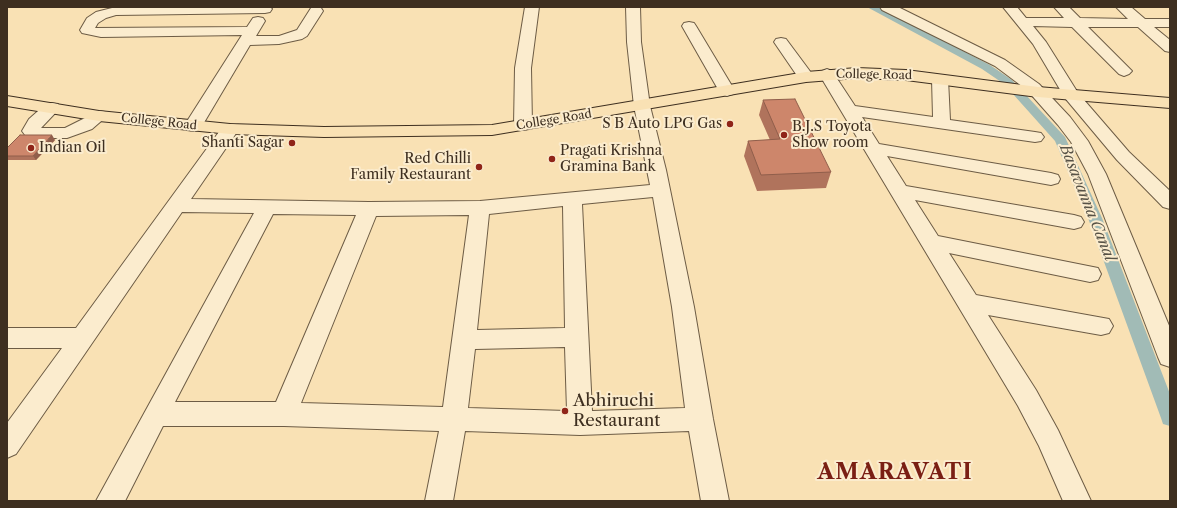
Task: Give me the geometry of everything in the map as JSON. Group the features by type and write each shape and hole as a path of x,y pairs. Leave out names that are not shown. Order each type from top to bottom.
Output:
{"main road":[{"name":"College Road","path":"7,101 99,116 193,126 230,129 324,132 492,130 817,76 885,73 1030,91 1170,103"}],"street":[{"path":"523,125 523,68 532,7"},
{"path":"633,7 634,42 642,106 661,190 683,307 700,419 715,501"},
{"path":"887,7 1000,63 1079,140 1097,174 1170,357"},
{"path":"1010,7 1039,42 1071,95 1123,156 1170,202"},
{"path":"1061,7 1124,71"},
{"path":"1123,7 1170,48"},
{"path":"193,126 266,8"},
{"path":"266,8 116,11 100,15 92,21 87,30 101,32 248,36 279,40 297,36 302,33 316,11"},
{"path":"1023,22 1170,23"},
{"path":"689,26 727,91"},
{"path":"782,42 849,110 1027,398 1052,445 1077,501"},
{"path":"940,79 942,122"},
{"path":"52,108 35,123 31,131 34,133 67,133 86,125 99,116"},
{"path":"849,110 942,122 1035,138"},
{"path":"7,445 16,420 81,338 230,129"},
{"path":"872,148 1051,179"},
{"path":"175,205 369,209 480,208 661,190"},
{"path":"899,191 1074,222"},
{"path":"572,198 580,423"},
{"path":"110,501 267,207"},
{"path":"439,501 454,420 480,208"},
{"path":"284,414 369,209"},
{"path":"931,242 1090,274"},
{"path":"968,303 1101,326"},
{"path":"7,338 81,338"},
{"path":"465,340 576,338"},
{"path":"156,414 284,414 580,423 700,419"}],"building":[{"path":"795,99 831,172 761,175 748,141 780,139 763,100"},
{"name":"Indian Oil","path":"20,135 52,135 33,156 7,156 7,148"}],"waterway":[{"name":"Basavanna Canal","path":"872,7 986,67 1008,82 1061,140 1095,218 1170,418"}],"place":[{"name":"S B Auto LPG Gas","path":"730,124"},
{"name":"B.J.S Toyota Show room","path":"784,135"},
{"name":"Shanti Sagar","path":"292,143"},
{"name":"Indian Oil","path":"31,148"},
{"name":"Pragati Krishna Gramina Bank","path":"552,159"},
{"name":"Red Chilli Family Restaurant","path":"479,167"},
{"name":"Abhiruchi Restaurant","path":"565,411"}],"district":[{"name":"AMARAVATI","path":"895,473"}]}
